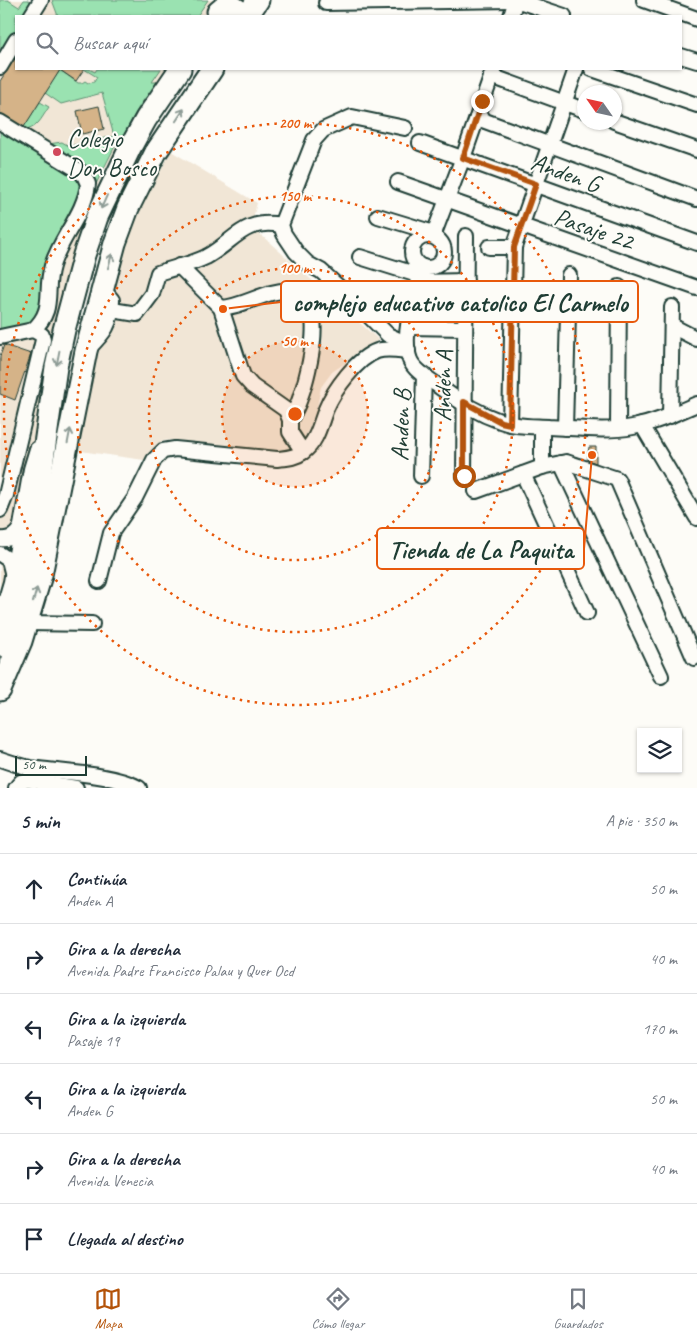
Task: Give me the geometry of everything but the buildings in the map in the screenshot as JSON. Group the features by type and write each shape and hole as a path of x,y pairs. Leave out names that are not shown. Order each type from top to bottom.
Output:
{"highway":[{"path":"248,15 258,0"},
{"path":"220,9 232,6 238,10 239,15"},
{"path":"0,656 30,550 46,436 64,330 84,255 97,217 116,174 137,135 179,70"},
{"path":"0,690 21,641 41,575 86,351 115,243 128,208 156,152 211,70"}],"street":[{"path":"32,15 41,0"},
{"path":"511,15 515,0"},
{"path":"326,3 515,0 561,15"},
{"path":"644,0 663,3 697,19"},
{"path":"0,67 15,42"},
{"path":"682,56 697,62"},
{"path":"510,424 514,247 576,70"},
{"path":"595,70 697,105"},
{"path":"434,235 492,73 577,107"},
{"path":"405,128 352,117 323,130 314,140 281,225 284,234 296,252 355,302 388,335 399,340 410,362 418,371 464,402 501,422 510,424 566,428 618,428 642,425 670,416 697,404"},
{"path":"477,118 697,199"},
{"path":"0,122 78,170 84,175 88,184 79,209 52,264 47,312 32,330 0,337"},
{"path":"622,124 697,150"},
{"name":"Anden G","path":"420,143 697,243"},
{"name":"Pasaje 22","path":"398,182 697,288"},
{"path":"378,216 434,235 442,243 444,255 438,265 421,275"},
{"path":"112,310 137,314 152,294 158,273 206,257 251,226 267,222 281,225"},
{"path":"404,351 421,275 414,260 412,249 422,237 434,235"},
{"name":"Anden A","path":"464,476 466,236"},
{"path":"489,246 514,247"},
{"path":"360,257 421,275 466,281"},
{"path":"179,266 221,308 243,376 252,386 286,410 290,420 290,432 302,452"},
{"path":"566,428 569,275"},
{"path":"618,428 619,287"},
{"path":"86,351 104,333 112,310 112,300 102,288"},
{"path":"221,308 234,308 265,295 294,290 310,305 314,316 311,354 301,396 290,420"},
{"path":"670,416 672,307"},
{"path":"672,326 697,338"},
{"path":"409,327 465,328"},
{"path":"0,510 6,495 43,340 42,335 32,330"},
{"path":"99,581 111,533 135,498 154,460 163,451 175,449 277,459 290,458 302,452 314,440 337,387 349,373 376,352 404,351"},
{"name":"Anden B","path":"421,476 424,375"},
{"path":"642,425 697,518"},
{"path":"542,427 542,467"},
{"path":"0,619 21,527 30,469 40,444 46,436"},
{"path":"476,491 542,467 566,462 617,479 694,658"},
{"path":"561,463 661,676"},
{"path":"523,474 587,613"},
{"path":"0,539 6,540 13,537 21,527"},
{"path":"0,554 9,560 12,572"},
{"path":"26,623 92,624"},
{"path":"0,759 36,769 104,778 139,788"},
{"path":"16,788 21,782 27,780 46,786 76,788"}],"shaded area":[{"name":"Colegio Don Bosco","path":"0,0 215,0 205,15 15,15 15,70 171,70 162,84 147,96 104,171 86,216 69,269 33,443 14,582 0,632"},
{"path":"171,151 257,203 251,226 379,340 332,372 321,387 316,412 304,439 290,450 280,454 174,440 162,441 144,460 73,450 90,353 128,233"}],"green space":[{"path":"0,0 8,0 19,7 24,0 28,0 33,3 27,15 15,15 15,34 0,58"},
{"path":"52,0 208,0 198,15 58,15"},
{"path":"60,70 78,83 85,81 88,83 94,82 97,77 86,70 95,72 96,70 160,70 152,82 162,84 143,100 122,138 110,142 115,146 94,188 48,144 62,142 69,146 114,136 102,93 61,104 45,93"},
{"path":"40,102 49,107 35,126 21,131"},
{"path":"0,128 78,176 82,185 44,301 40,302 35,316 38,318 32,325 0,332"}],"place":[{"name":"Colegio Don Bosco","path":"57,152"},
{"name":"complejo educativo catolico El Carmelo","path":"223,309"},
{"name":"Tienda de La Paquita","path":"592,455"}],"route":[{"path":"464,476 464,402 501,422 510,424 514,247 536,184 463,158 482,101"}]}
